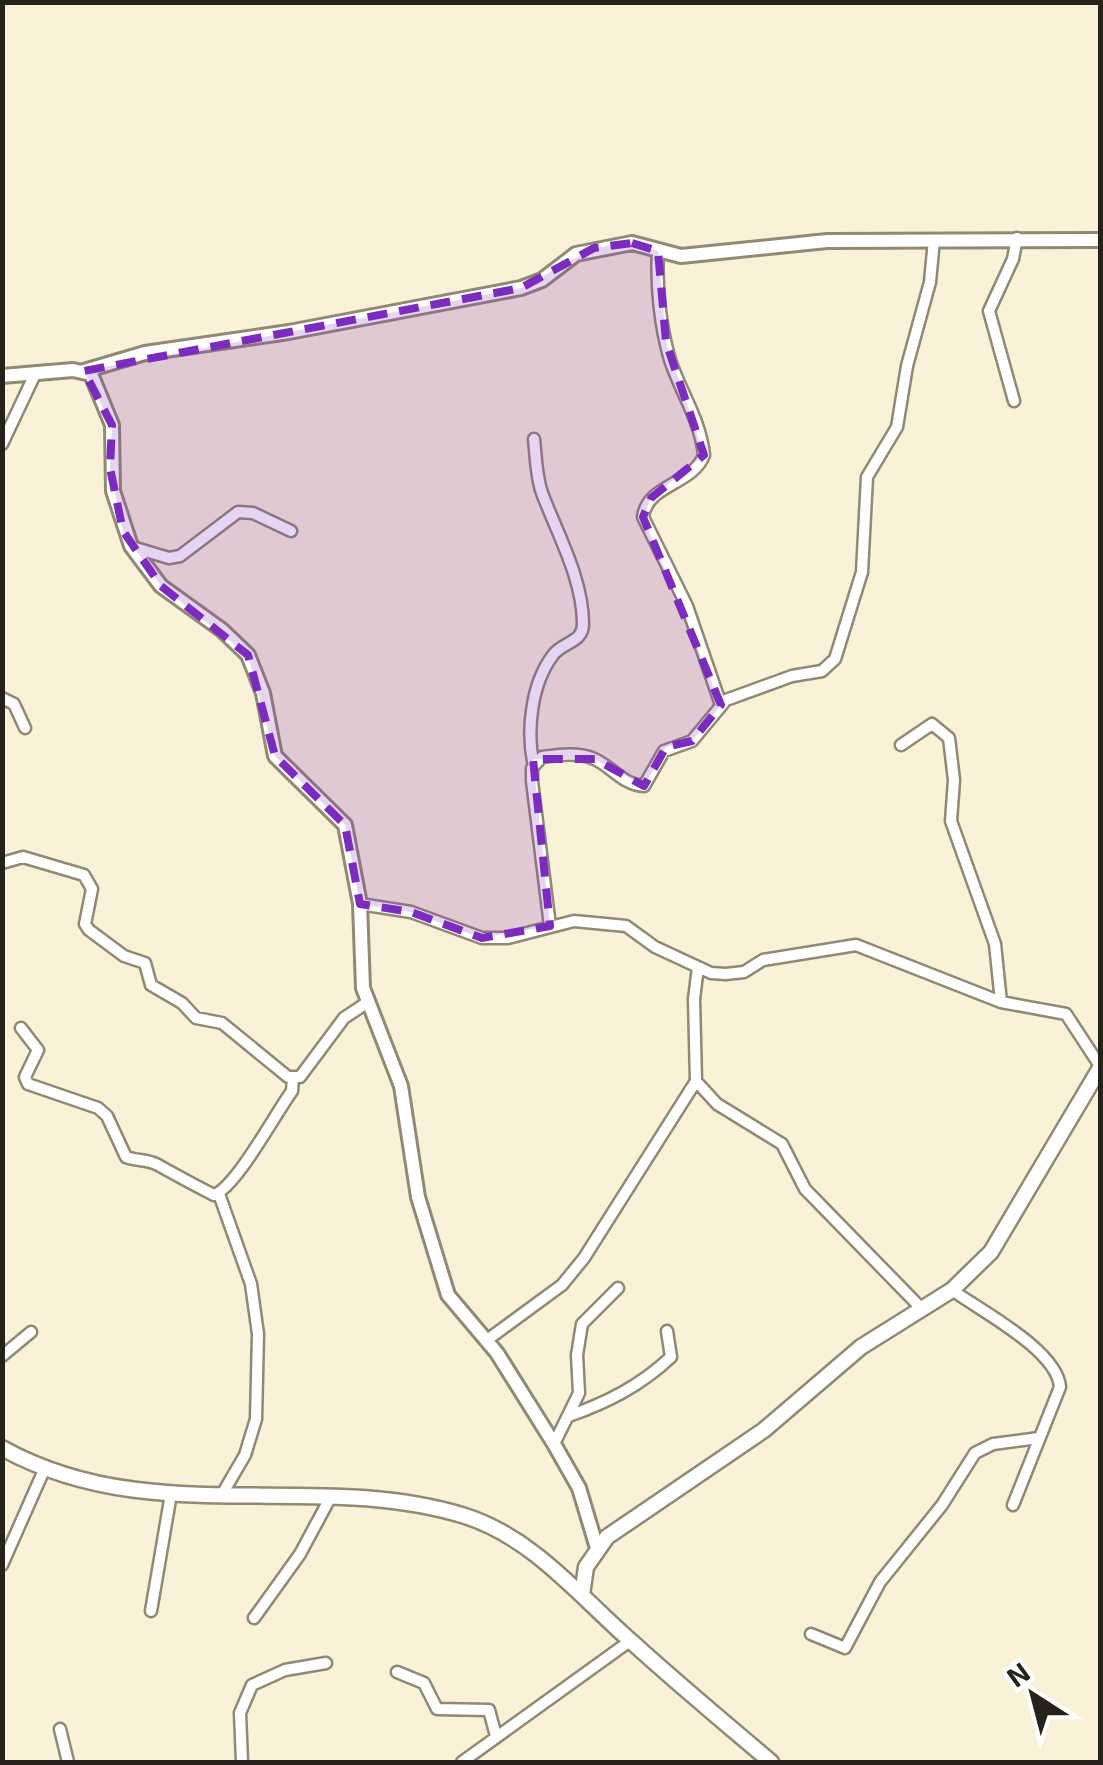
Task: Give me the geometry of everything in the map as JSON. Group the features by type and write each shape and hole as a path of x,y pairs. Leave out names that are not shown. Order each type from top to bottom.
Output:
{"main road":[{"path":"554,1570 570,1571 616,1530 764,1430 860,1346 952,1290 990,1252 1100,1067"},
{"path":"2,1448 44,1470 97,1486 171,1494 408,1504 464,1516 516,1539 771,1762"},
{"path":"582,1595 581,1584 594,1553"}],"street":[{"path":"1014,401 989,311 1013,260 1017,238"},
{"path":"534,766 542,757 578,755 596,759 624,780 644,786 664,751 692,741 721,705 792,676 822,671 835,658 862,572 867,477 897,427 907,366 930,282 934,240"},
{"path":"2,376 84,371 145,353 289,332 521,288 594,248 632,243 682,256 827,241 1100,240"},
{"path":"658,251 656,276 666,342 701,429 704,455 692,472 651,498 643,518 687,606 721,705"},
{"path":"84,371 97,385 112,425 113,490 132,546 161,586 222,630 248,655 263,693 275,756 345,825 360,904 361,966 368,1002 402,1086 418,1197 448,1295 486,1340 554,1444 578,1488 594,1553"},
{"path":"2,444 36,372"},
{"path":"534,439 538,479 568,549 584,622 579,638 550,657 534,702 528,742 534,766 532,782 550,926"},
{"path":"132,546 169,558 180,556 238,512 253,513 291,531"},
{"path":"2,698 14,704 25,728"},
{"path":"900,745 932,724 949,738 954,780 951,821 982,896 995,944 1001,1002"},
{"path":"2,863 22,857 84,875 92,889 85,924 89,930 124,956 145,962 151,984 182,1003 196,1018 222,1023 293,1079"},
{"path":"360,904 411,912 482,938 508,938 574,921 626,926 655,947 698,967 726,974 744,972 764,960 856,945 1001,1002 1066,1014 1100,1067"},
{"path":"486,1340 562,1285 584,1258 696,1081 694,999 698,967"},
{"path":"219,1194 292,1090 293,1079 318,1058 344,1018 368,1002"},
{"path":"21,1028 38,1050 25,1077 28,1084 81,1100 104,1112 126,1157 154,1162 170,1175 191,1179 209,1193 219,1194"},
{"path":"696,1081 717,1104 782,1144 805,1190 921,1308"},
{"path":"219,1194 250,1284 258,1334 256,1419 245,1455 221,1496"},
{"path":"554,1444 579,1393 577,1355 582,1324 618,1288"},
{"path":"952,1290 1038,1350 1059,1376 1060,1387 1013,1504"},
{"path":"2,1356 31,1332"},
{"path":"569,1416 614,1400 662,1365 671,1357 667,1332"},
{"path":"812,1634 838,1648 850,1644 880,1582 942,1505 976,1453 993,1444 1039,1438"},
{"path":"2,1565 44,1470"},
{"path":"151,1610 171,1494"},
{"path":"254,1618 300,1554 328,1500"},
{"path":"462,1762 630,1641"},
{"path":"242,1762 240,1713 252,1685 285,1670 326,1662"},
{"path":"397,1672 424,1683 437,1710 489,1710 496,1736"},
{"path":"60,1729 68,1762"}],"highlighted area":[{"path":"632,243 658,251 666,342 704,455 651,498 643,517 721,705 692,741 666,747 644,786 595,759 533,759 550,926 482,938 411,912 360,904 345,825 275,756 248,655 161,586 123,531 110,468 112,425 84,371 521,288 594,248"}]}
